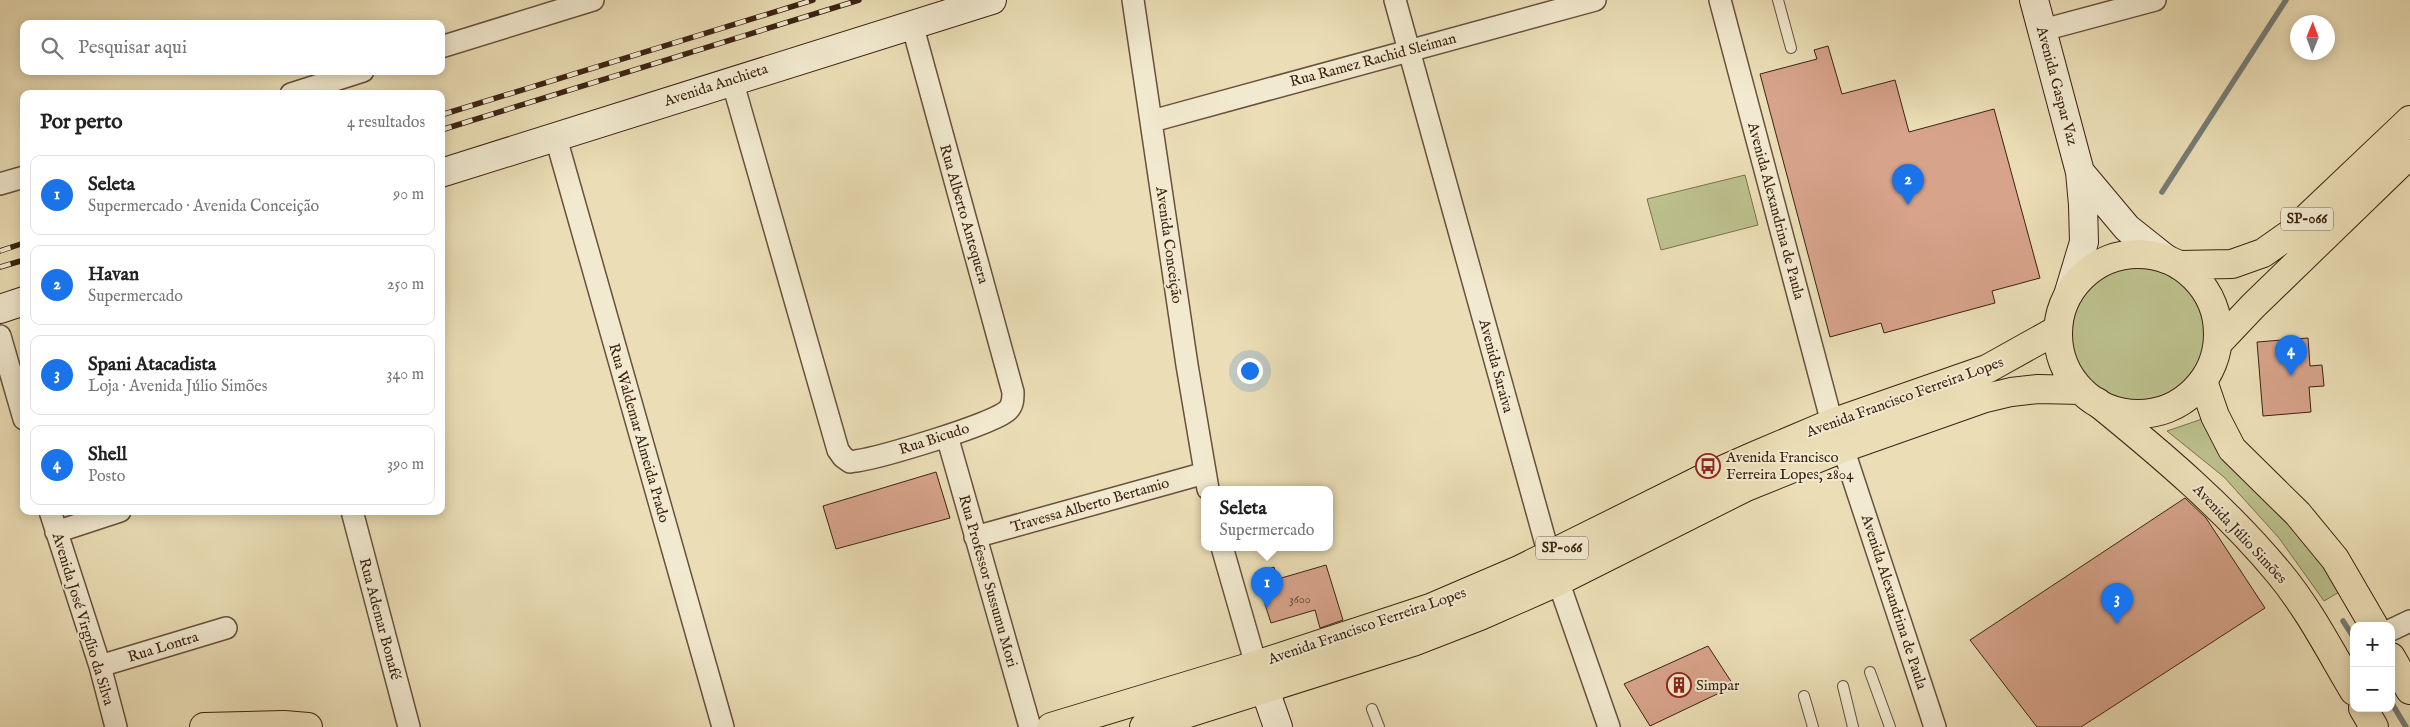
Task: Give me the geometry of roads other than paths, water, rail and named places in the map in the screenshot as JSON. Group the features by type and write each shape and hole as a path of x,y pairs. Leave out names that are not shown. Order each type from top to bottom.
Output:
{"main road":[{"name":"Avenida Anchieta","path":"445,172 556,138 732,80 992,0"},
{"name":"Avenida Gaspar Vaz","path":"2034,0 2080,172 2084,212 2084,242 2069,292"},
{"name":"SP-066","path":"2089,396 2068,372 2060,352 2058,330 2061,310 2069,292 2083,275 2102,262 2144,254 2172,262 2232,264 2246,261 2290,234 2410,120"},
{"name":"Avenida Francisco Ferreira Lopes","path":"2218,343 2253,306 2410,154"},
{"path":"2080,172 2127,228 2172,262"},
{"name":"Avenida Francisco Ferreira Lopes","path":"1051,727 1413,642 1557,582 1746,487 1843,448 1982,399 2010,392 2038,389 2089,396 2118,411 2142,414 2166,409 2186,398 2203,380 2213,363 2218,343 2217,320 2210,298 2197,279 2172,262"},
{"path":"0,309 20,302"},
{"name":"Avenida Francisco Ferreira Lopes","path":"1144,727 1260,677 1430,608 1548,555 1702,479 1832,423 1987,369 2058,330"},
{"path":"2203,380 2215,416 2232,449 2298,514 2335,559 2372,622"},
{"name":"Avenida Júlio Simões","path":"2089,396 2150,445 2199,490 2279,573 2307,611 2350,685"},
{"path":"2395,664 2410,690"},
{"path":"1260,677 1278,727"},
{"path":"2366,712 2374,727"},
{"path":"204,727 284,725 308,727"}],"street":[{"path":"445,46 593,0"},
{"name":"Avenida Conceição","path":"1133,0 1185,356 1207,481"},
{"name":"Avenida Saraiva","path":"1395,0 1548,555 1606,726"},
{"name":"Rua Ramez Rachid Sleiman","path":"1152,121 1595,0"},
{"name":"Avenida Alexandrina de Paula","path":"1720,0 1832,423"},
{"path":"2042,30 2155,0"},
{"name":"Rua Alberto Antequera","path":"912,24 1011,383 1012,404"},
{"path":"304,90 351,75"},
{"name":"Rua Bicudo","path":"732,80 838,450 850,462 863,460 947,436 994,419 1008,410 1012,404"},
{"name":"Rua Waldemar Almeida Prado","path":"556,138 723,727"},
{"path":"0,184 20,178"},
{"path":"0,336 20,405"},
{"name":"Rua Professor Sussumu Mori","path":"947,436 1030,727"},
{"name":"Avenida Alexandrina de Paula","path":"1843,448 1935,727"},
{"name":"Travessa Alberto Bertamio","path":"975,538 1207,481"},
{"name":"Avenida José Virgílio da Silva","path":"51,515 100,666 116,727"},
{"path":"56,532 108,515"},
{"name":"Rua Ademar Bonafé","path":"353,515 409,727"},
{"path":"1223,551 1260,677"},
{"path":"2395,628 2410,622"},
{"name":"Rua Lontra","path":"100,666 226,628"}],"lane":[{"path":"1778,0 1791,48"},
{"path":"1870,672 1890,727"},
{"path":"1842,686 1853,727"},
{"path":"1804,696 1812,727"},
{"path":"1372,709 1379,727"}],"waterway":[{"path":"2162,192 2286,0"},
{"path":"2343,621 2350,632"},
{"path":"2395,709 2406,727"}],"railway":[{"path":"445,114 813,0"},
{"path":"445,129 859,0"},
{"path":"0,251 20,244"},
{"path":"0,267 20,261"}],"place":[{"name":"Havan","path":"1908,205"},
{"name":"Shell","path":"2291,376"},
{"name":"Avenida Francisco Ferreira Lopes, 2804","path":"1708,466"},
{"name":"Seleta","path":"1267,608"},
{"name":"Spani Atacadista","path":"2117,624"},
{"name":"Simpar","path":"1679,685"}]}
